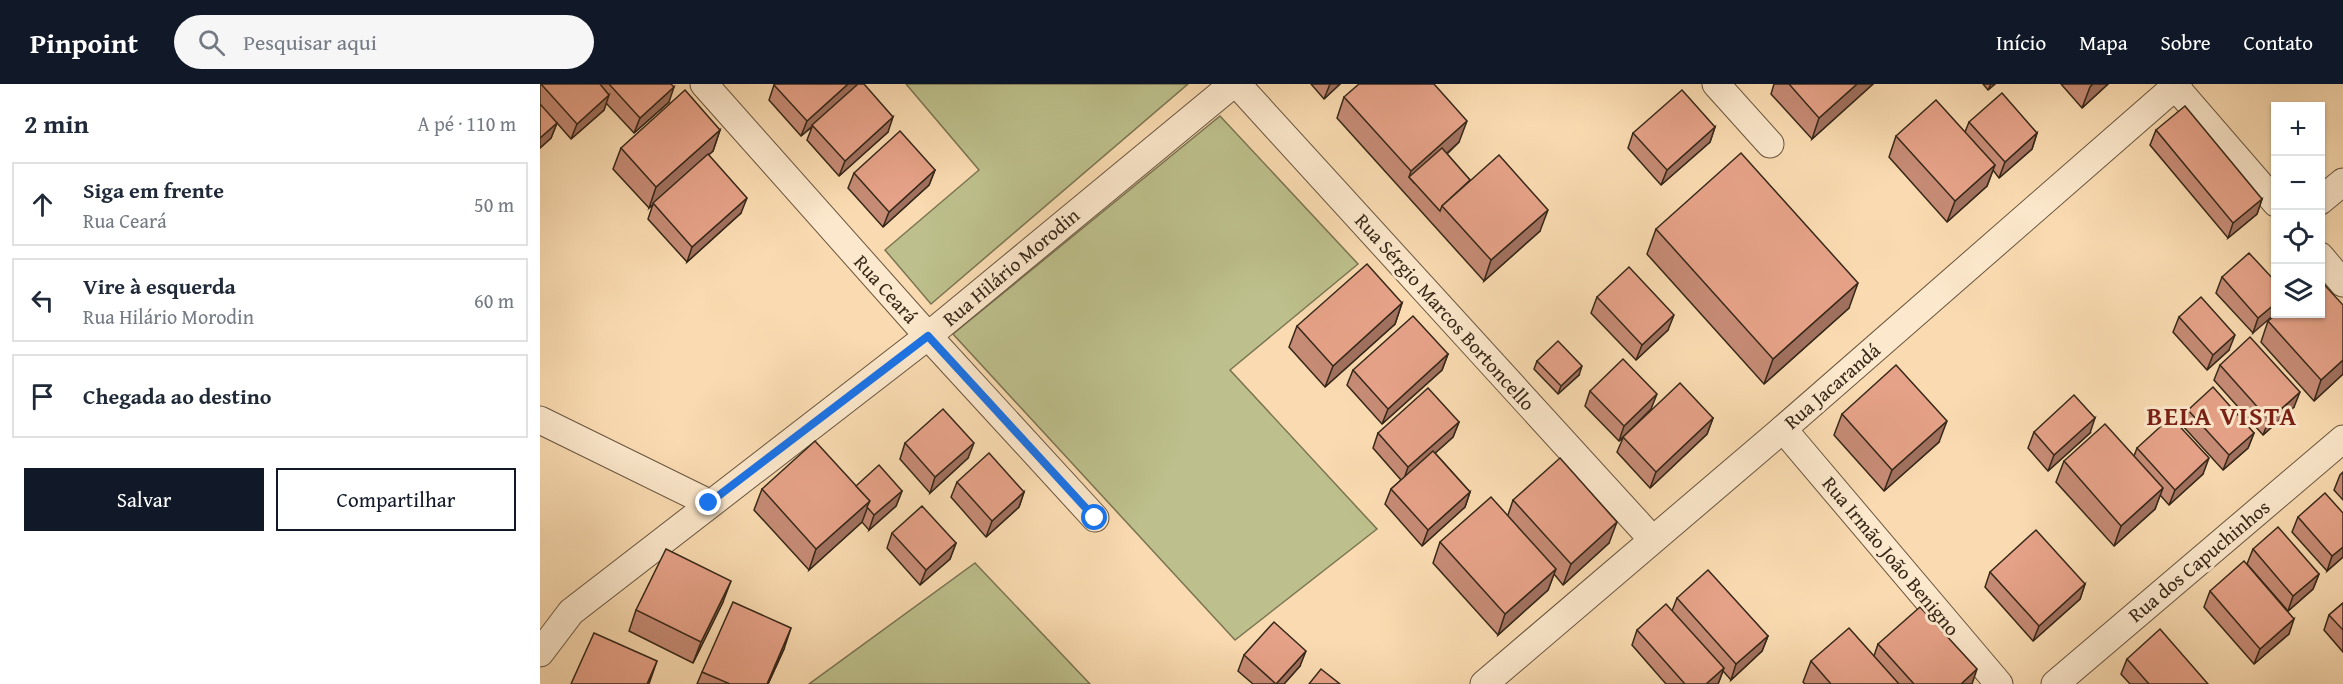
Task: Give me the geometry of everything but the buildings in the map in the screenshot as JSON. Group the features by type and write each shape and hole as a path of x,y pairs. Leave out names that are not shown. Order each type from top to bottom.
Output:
{"street":[{"name":"Rua Ceará","path":"704,84 928,336 1095,518"},
{"name":"Rua Hilário Morodin","path":"540,653 571,612 709,503 928,336 1235,84"},
{"name":"Rua Sérgio Marcos Bortoncello","path":"1235,84 1652,539"},
{"path":"1716,84 1770,144"},
{"name":"Rua Jacarandá","path":"1484,684 1783,429 2175,85"},
{"path":"2175,85 2271,197"},
{"path":"2325,197 2343,182"},
{"path":"2325,262 2343,283"},
{"path":"540,420 709,503"},
{"name":"Rua Irmão João Benigno","path":"1783,429 1999,684"},
{"name":"Rua dos Capuchinhos","path":"2055,684 2343,439"}],"green space":[{"path":"906,84 1188,84 931,304 885,250 979,170"},
{"path":"1220,116 1358,264 1230,370 1377,529 1235,640 953,334"},
{"path":"975,563 1090,684 809,684"}],"district":[{"name":"BELA VISTA","path":"2222,416"}],"route":[{"path":"709,503 928,336 1095,518"}]}
